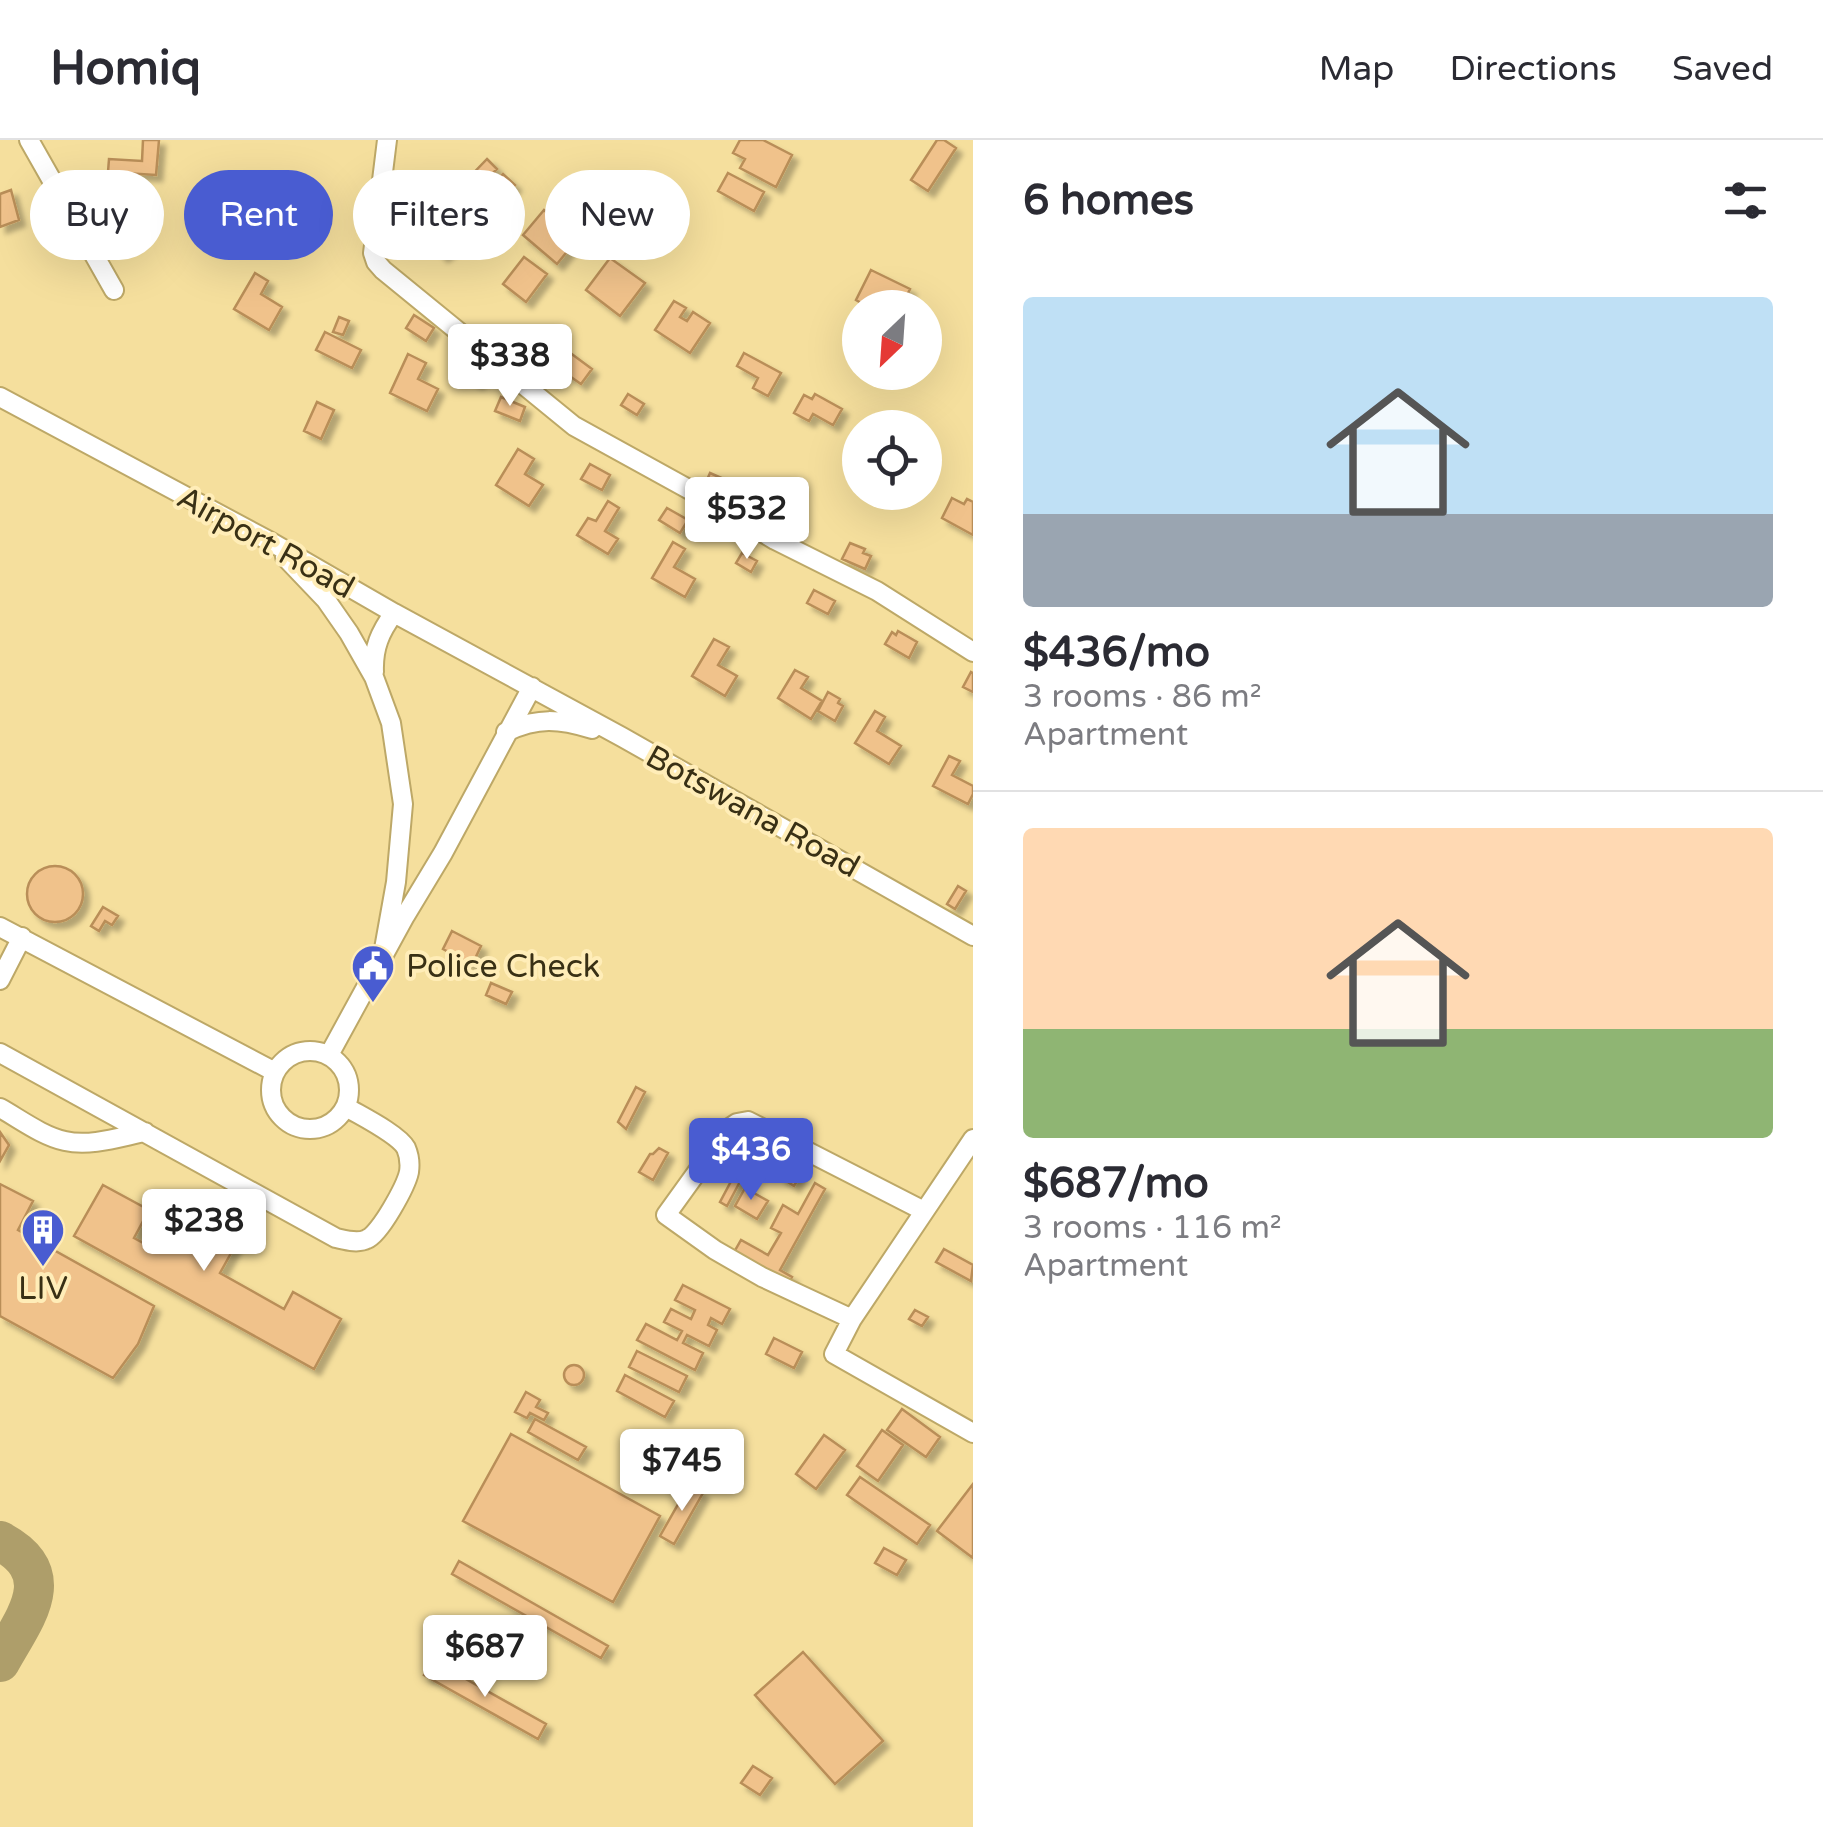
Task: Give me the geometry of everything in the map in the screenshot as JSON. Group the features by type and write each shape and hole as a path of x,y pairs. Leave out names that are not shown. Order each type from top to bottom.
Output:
{"street":[{"path":"29,140 114,290"},
{"path":"387,140 373,253 383,270 574,426 775,540 877,591 973,652"},
{"name":"Airport Road","path":"0,397 532,687"},
{"path":"270,542 326,600 349,632 374,677 392,723 404,804 382,960"},
{"path":"374,677 376,644 394,613"},
{"path":"329,1055 532,687"},
{"name":"Botswana Road","path":"532,687 973,936"},
{"path":"506,732 526,722 559,721 622,737"},
{"path":"0,927 275,1072"},
{"path":"0,980 22,938"},
{"path":"317,1051 329,1055 338,1061 348,1078 346,1107 327,1126 313,1130 286,1122 272,1099 275,1072 293,1054 317,1051"},
{"path":"0,1053 336,1238 357,1242 374,1234 387,1216 409,1174 409,1160 400,1141 346,1107"},
{"path":"0,1108 66,1141 86,1143 145,1132"},
{"path":"852,1319 762,1277 714,1250 666,1215 728,1130 748,1121 924,1211"},
{"path":"973,1138 852,1319 834,1354 973,1433"}],"building":[{"path":"143,140 159,140 156,170 108,170 109,159 142,161"},
{"path":"740,140 763,140 792,155 776,187 740,168 745,159 733,153"},
{"path":"937,140 956,148 928,191 911,180"},
{"path":"487,159 497,169 496,170 476,170"},
{"path":"728,173 764,192 754,211 718,191"},
{"path":"11,190 19,220 0,227 0,194"},
{"path":"544,210 545,211 545,254 525,233"},
{"path":"525,258 547,274 526,302 503,284"},
{"path":"608,260 645,283 620,316 586,290"},
{"path":"871,270 910,289 910,290 861,290"},
{"path":"255,273 268,281 261,294 282,307 269,330 234,309"},
{"path":"674,301 686,308 680,317 687,321 693,312 710,323 690,353 655,330"},
{"path":"414,315 434,328 426,341 406,328"},
{"path":"339,317 349,321 343,335 333,332"},
{"path":"325,332 361,350 352,368 316,350"},
{"path":"522,342 534,349 529,357 517,349"},
{"path":"569,352 592,369 581,384 558,368"},
{"path":"744,353 781,373 768,396 753,388 758,378 737,366"},
{"path":"408,354 426,363 418,379 438,389 427,411 390,393"},
{"path":"472,362 486,370 477,383 464,375"},
{"path":"628,394 644,404 637,415 621,405"},
{"path":"815,394 842,409 833,425 813,414 809,421 794,413 804,395 812,399"},
{"path":"501,397 525,407 520,421 495,411"},
{"path":"317,402 334,410 321,439 304,431"},
{"path":"518,449 534,459 525,474 543,485 529,506 496,485"},
{"path":"590,464 610,475 602,490 581,479"},
{"path":"710,473 726,480 718,500 702,492"},
{"path":"952,498 964,504 967,499 973,502 973,535 942,518"},
{"path":"608,501 619,508 605,531 618,539 608,554 577,535 588,518 596,521"},
{"path":"667,508 688,520 680,533 659,520"},
{"path":"673,542 685,549 674,567 695,579 685,597 652,578"},
{"path":"850,543 871,556 865,569 842,559"},
{"path":"742,553 757,561 751,572 736,563"},
{"path":"814,590 835,601 828,614 807,603"},
{"path":"898,631 917,642 909,658 885,644 892,632 896,635"},
{"path":"714,639 729,647 718,665 737,676 725,696 692,676"},
{"path":"795,670 808,677 801,688 822,701 811,719 778,698"},
{"path":"973,673 973,692 963,687"},
{"path":"828,692 840,699 838,703 843,706 835,721 818,711"},
{"path":"875,711 885,717 877,731 901,746 889,764 855,743"},
{"path":"949,756 960,761 952,775 973,786 968,804 933,786"},
{"path":"55,866 75,874 83,894 75,914 55,922 35,914 27,894 35,874"},
{"path":"958,886 966,891 955,909 947,904"},
{"path":"103,907 118,916 112,925 105,921 99,931 91,926"},
{"path":"452,931 481,946 472,965 443,949"},
{"path":"491,983 512,992 506,1004 486,995"},
{"path":"636,1087 645,1092 626,1129 618,1122"},
{"path":"0,1132 9,1145 0,1161"},
{"path":"659,1148 668,1153 653,1180 639,1172 650,1154"},
{"path":"786,1167 800,1176 794,1186 780,1177"},
{"path":"736,1172 743,1176 727,1206 720,1202"},
{"path":"815,1183 825,1189 780,1270 792,1277 787,1285 733,1254 741,1240 768,1255 781,1233 771,1228 783,1205 798,1214"},
{"name":"LIV","path":"0,1184 33,1201 18,1230 154,1306 138,1344 113,1378 0,1316"},
{"path":"103,1185 149,1210 134,1238 149,1246 172,1205 240,1237 220,1273 284,1309 293,1292 341,1319 314,1369 74,1236"},
{"path":"745,1188 768,1201 757,1219 735,1206"},
{"path":"944,1249 973,1265 971,1281 936,1262"},
{"path":"683,1285 730,1309 722,1324 711,1318 708,1325 717,1330 709,1346 687,1335 683,1343 703,1353 695,1370 637,1340 646,1324 677,1340 682,1331 664,1322 671,1309 691,1319 695,1310 675,1300"},
{"path":"915,1310 928,1317 922,1326 909,1319"},
{"path":"774,1338 802,1352 794,1368 766,1354"},
{"path":"637,1351 687,1376 679,1392 629,1367"},
{"path":"574,1365 584,1375 574,1385 564,1375"},
{"path":"625,1375 674,1401 665,1417 617,1391"},
{"path":"526,1392 540,1400 536,1407 548,1413 544,1420 530,1413 527,1418 515,1412"},
{"path":"902,1409 940,1437 926,1457 887,1430"},
{"path":"535,1419 586,1447 578,1460 528,1432"},
{"path":"882,1430 903,1445 878,1481 857,1466"},
{"path":"511,1434 660,1516 613,1602 463,1521"},
{"path":"824,1435 845,1450 816,1489 796,1474"},
{"path":"860,1477 930,1525 917,1544 847,1495"},
{"path":"973,1484 973,1558 937,1531"},
{"path":"689,1485 703,1493 674,1544 660,1536"},
{"path":"884,1548 906,1560 897,1575 875,1563"},
{"path":"459,1561 608,1646 601,1658 452,1574"},
{"path":"480,1637 491,1643 483,1657 472,1651"},
{"path":"803,1652 883,1741 835,1784 755,1695"},
{"path":"432,1660 546,1724 538,1739 424,1675"},
{"path":"753,1766 772,1778 760,1795 741,1783"}],"taxiway":[{"path":"0,1541 19,1554 30,1568 34,1582 27,1613 0,1662"}],"place":[{"name":"Police Check","path":"373,1004"},
{"name":"LIV","path":"43,1268"}]}
